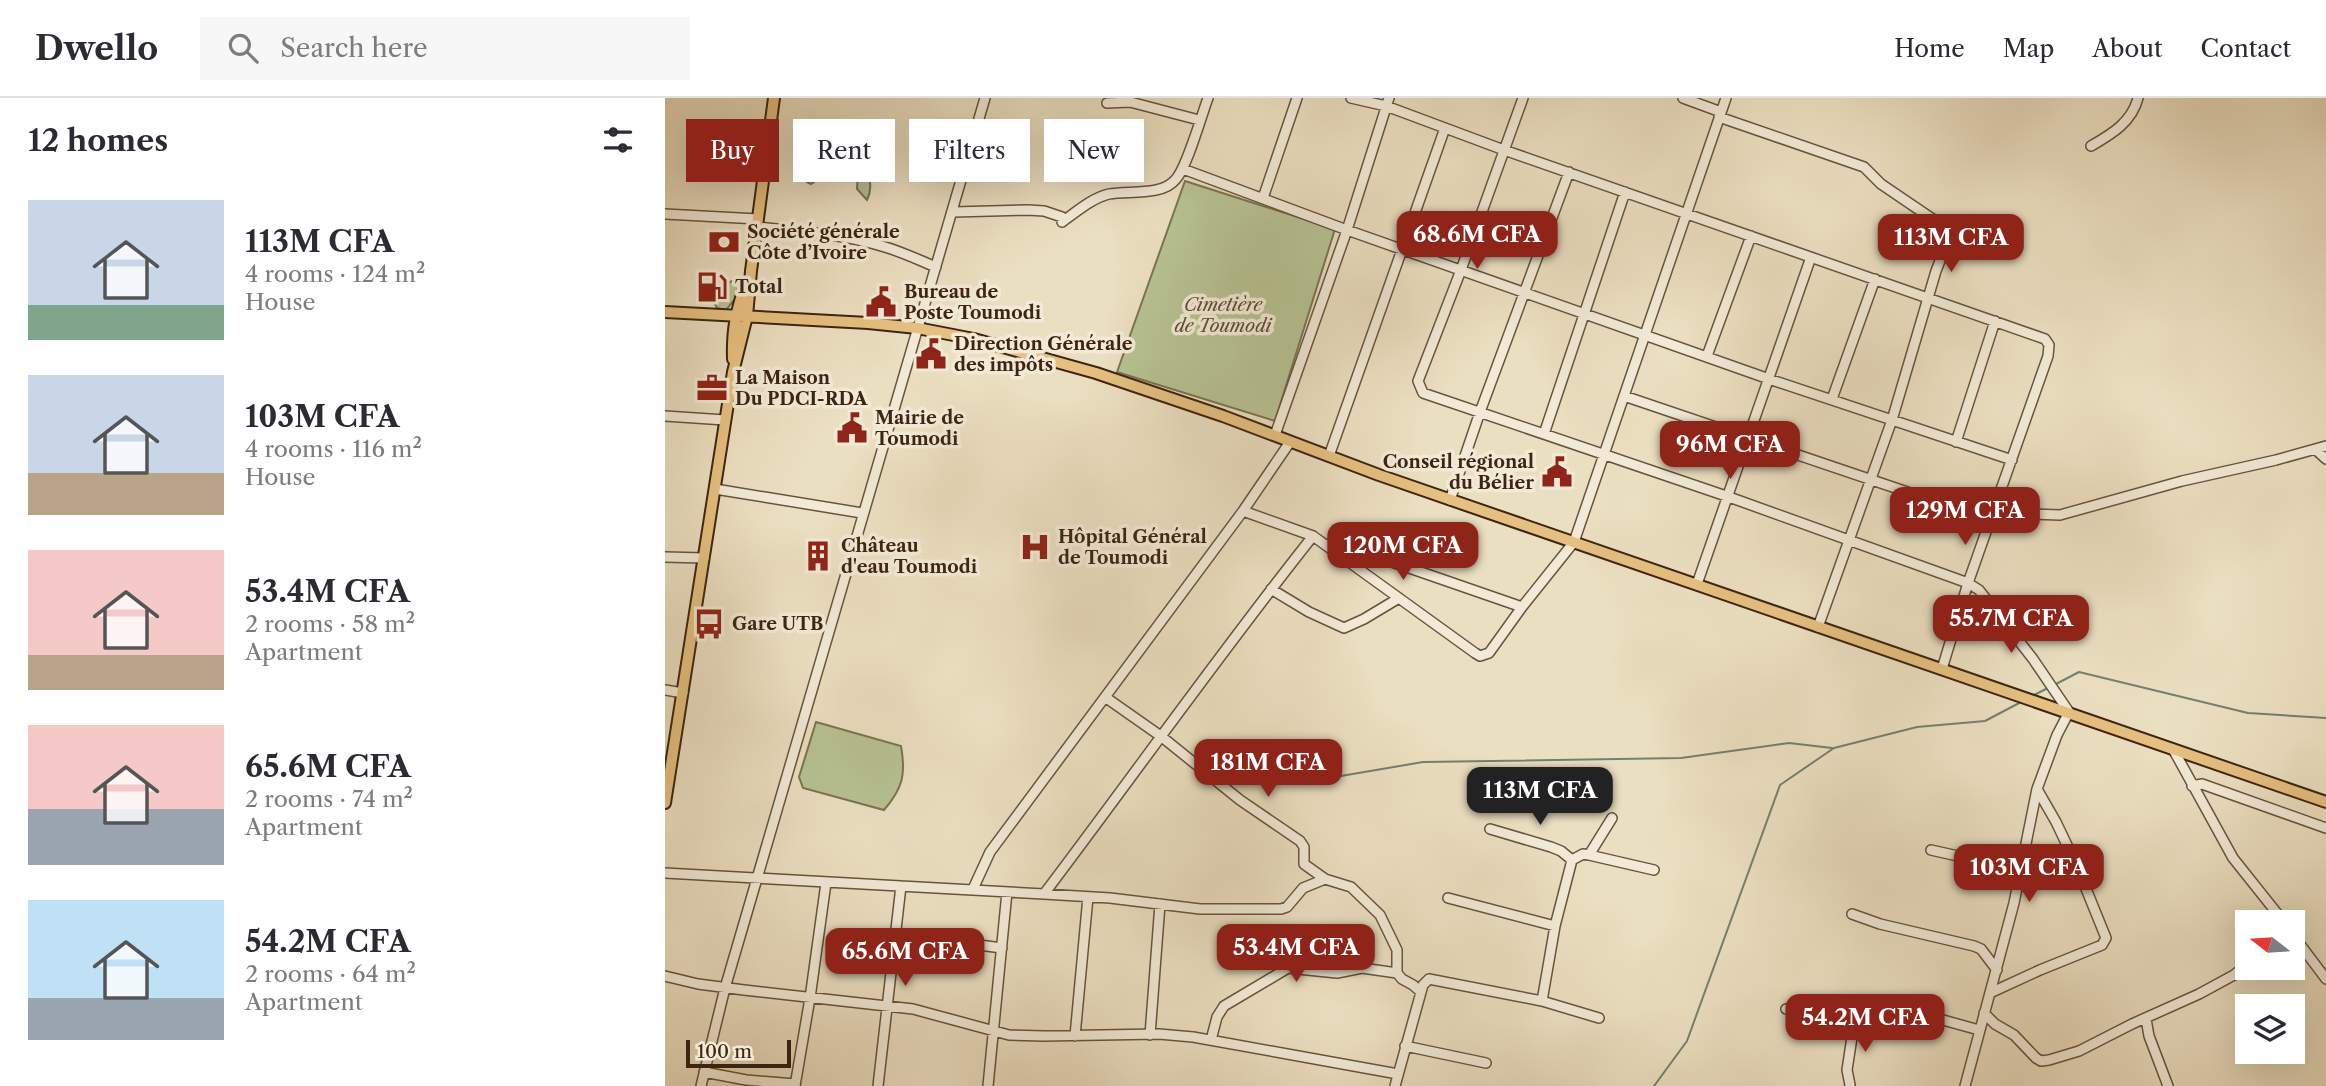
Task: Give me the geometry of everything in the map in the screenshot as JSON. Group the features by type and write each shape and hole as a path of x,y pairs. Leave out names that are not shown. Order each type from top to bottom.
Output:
{"main road":[{"path":"665,803 733,372 732,335 741,315 751,271 774,98"},
{"path":"665,312 917,328 974,339 1070,365 1275,435 1450,500 2326,802"}],"street":[{"path":"701,1086 725,988 985,98"},
{"path":"953,212 1044,211 1062,217 1062,222 1107,194 1152,191 1175,182 1183,169 1208,98"},
{"path":"1263,198 1297,98"},
{"path":"1351,98 1387,102 1504,150 2046,339 2049,345 2048,356 1968,583 1943,670"},
{"path":"1523,98 1418,381 1423,393 1729,497 1968,583 1979,590 2026,649 2069,712 2057,735 2037,789 1997,971 1965,1086"},
{"path":"1683,98 1864,167 1881,184 1937,222 1948,243 1936,271 1892,420 1818,627"},
{"path":"1243,511 1313,536 1480,656 1489,653 1574,542 1726,98"},
{"path":"2091,146 2128,120 2138,98"},
{"path":"1107,103 1124,100 1199,120"},
{"path":"1275,435 1347,230 1387,102"},
{"path":"1329,456 1445,128"},
{"path":"1183,169 1402,250 1645,333 1769,379 2011,460"},
{"path":"1450,500 1569,172"},
{"path":"1544,434 1625,192"},
{"path":"665,214 758,223 861,241 886,247 936,267"},
{"path":"1707,356 1751,236"},
{"path":"1697,584 1811,257"},
{"path":"1832,399 1875,279"},
{"path":"1956,442 1995,321"},
{"path":"1624,396 1990,520 2009,513 2060,515 2182,481 2326,446"},
{"path":"665,416 725,420"},
{"path":"973,889 990,852 1243,511 1290,442"},
{"path":"2315,449 2326,459"},
{"path":"715,489 862,513"},
{"path":"1044,894 1313,536"},
{"path":"1328,546 1337,543 1522,607"},
{"path":"665,557 705,558"},
{"path":"1271,589 1308,612 1344,628 1364,620 1399,598"},
{"path":"665,690 683,693"},
{"path":"1105,696 1162,737 1240,800 1300,841 1304,847 1304,864 1325,878 1351,887 1380,915 1397,950 1397,973 1420,992"},
{"path":"2173,749 2233,858 2274,910"},
{"path":"2192,786 2202,783 2325,827"},
{"path":"1990,993 2102,945 2106,938 2076,864 2037,789"},
{"path":"1589,855 1612,818"},
{"path":"1490,829 1551,847 1572,860"},
{"path":"1931,850 2007,867 2012,867 2023,858"},
{"path":"1542,1000 1555,926 1572,860 1583,854 1654,870"},
{"path":"665,873 973,889 1088,897 1200,909 1281,909 1303,888 1325,878"},
{"path":"704,1072 795,1085 826,883"},
{"path":"878,1086 901,886"},
{"path":"988,1086 1007,892"},
{"path":"1075,1036 1088,897"},
{"path":"1448,898 1555,926"},
{"path":"1150,1035 1160,904"},
{"path":"1852,915 1880,925 1974,946 1981,949 1997,971"},
{"path":"895,934 1002,948"},
{"path":"2305,955 2326,979"},
{"path":"1211,1040 1216,1017 1224,1006 1288,968 1337,973 1362,968 1397,973"},
{"path":"1984,1013 1995,1024 2014,1035 2041,1061 2079,1051 2235,974"},
{"path":"665,976 725,988 924,1011 992,1031 1023,1036 1150,1035 1211,1040 1398,1074"},
{"path":"1395,1086 1425,982 1435,979 1542,1000 1599,1018"},
{"path":"1786,1009 1811,1015 1828,1033 1846,1030 1854,1024 1864,1009 1870,1006 1906,1010 1979,1031"},
{"path":"2146,1019 2149,1036 2168,1086"},
{"path":"1850,1085 1847,1070 1854,1024"},
{"path":"1405,1046 1486,1063"}],"green space":[{"name":"Cimetière de Toumodi","path":"1185,181 1335,229 1275,421 1117,372"},
{"path":"857,182 870,182 867,200 857,189"},
{"path":"732,281 738,282 739,285 736,298 726,310 717,308 715,304 719,294"},
{"path":"816,722 901,746 903,773 895,795 884,810 803,788 799,777"}],"waterway":[{"path":"2056,684 2079,672 2248,713 2326,718"},
{"path":"2034,695 2048,688"},
{"path":"1654,1086 1687,1041 1780,785 1834,748 1917,727 1985,721 2023,701"},
{"path":"1294,784 1423,762 1681,758 1789,743 1832,748"}],"place":[{"name":"Société générale Côte d’Ivoire","path":"724,242"},
{"name":"Total","path":"712,287"},
{"name":"Bureau de Poste Toumodi","path":"881,302"},
{"name":"Direction Générale des impôts","path":"931,354"},
{"name":"La Maison Du PDCI-RDA","path":"712,388"},
{"name":"Mairie de Toumodi","path":"852,428"},
{"name":"Conseil régional du Bélier","path":"1557,472"},
{"name":"Hôpital Général de Toumodi","path":"1035,547"},
{"name":"Château d'eau Toumodi","path":"818,556"},
{"name":"Gare UTB","path":"709,624"}]}
